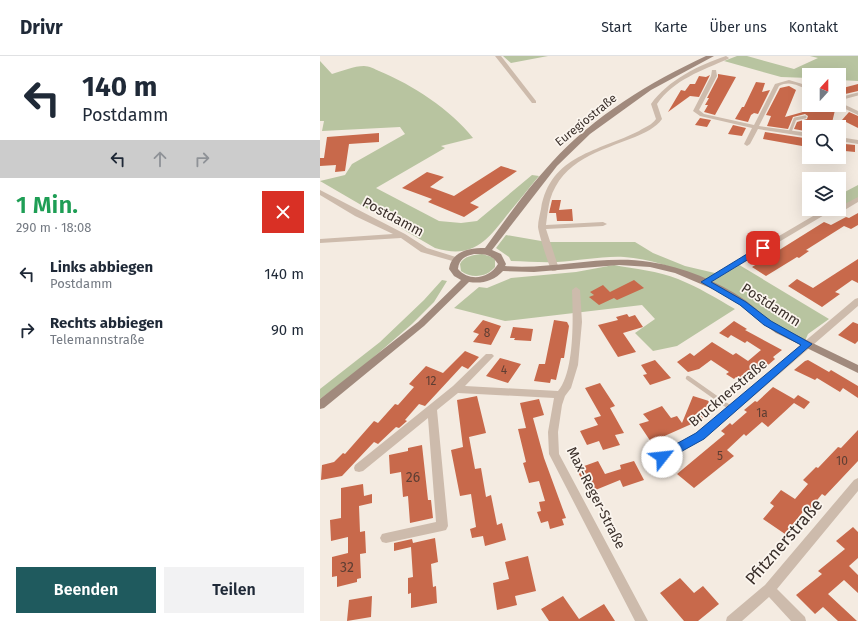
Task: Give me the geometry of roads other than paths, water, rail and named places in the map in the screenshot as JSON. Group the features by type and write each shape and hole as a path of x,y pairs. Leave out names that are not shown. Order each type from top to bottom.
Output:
{"main road":[{"name":"Euregiostraße","path":"487,252 554,164 588,132 658,84 691,65 711,56"},
{"path":"473,251 487,252 498,256 502,264 496,273 483,279 467,279 460,277 453,269 456,260 473,251"},
{"name":"Postdamm","path":"500,268 512,270 555,269 614,263 637,264 681,272 705,282 743,304 767,323 858,369"},
{"path":"320,405 421,324 467,279"}],"street":[{"path":"498,56 534,102"},
{"path":"555,269 542,227 543,210 549,190 566,167 586,154 656,124 659,119 654,104 659,97 682,79 726,58"},
{"path":"714,71 714,76 696,111 702,115 755,127 802,134"},
{"path":"747,144 777,85 792,81 802,85"},
{"path":"846,107 858,113"},
{"path":"846,140 858,142"},
{"name":"Postdamm","path":"320,192 358,214 402,236 424,250 456,260"},
{"path":"705,282 830,209 840,209 858,199"},
{"path":"542,227 603,224"},
{"path":"320,241 402,236"},
{"name":"Max-Reger-Straße","path":"576,290 578,322 573,365 566,388 560,395 553,432 554,454 642,621"},
{"name":"Brucknerstraße","path":"662,457 700,436 858,301"},
{"path":"359,468 456,389 489,356"},
{"path":"456,389 560,395"},
{"path":"386,538 442,526 432,409"},
{"name":"Pfitznerstraße","path":"732,621 769,589 857,485"},
{"path":"769,589 800,621"}],"lane":[{"path":"846,97 858,94"},
{"path":"790,132 796,119 805,117"},
{"path":"688,378 732,409"}]}
